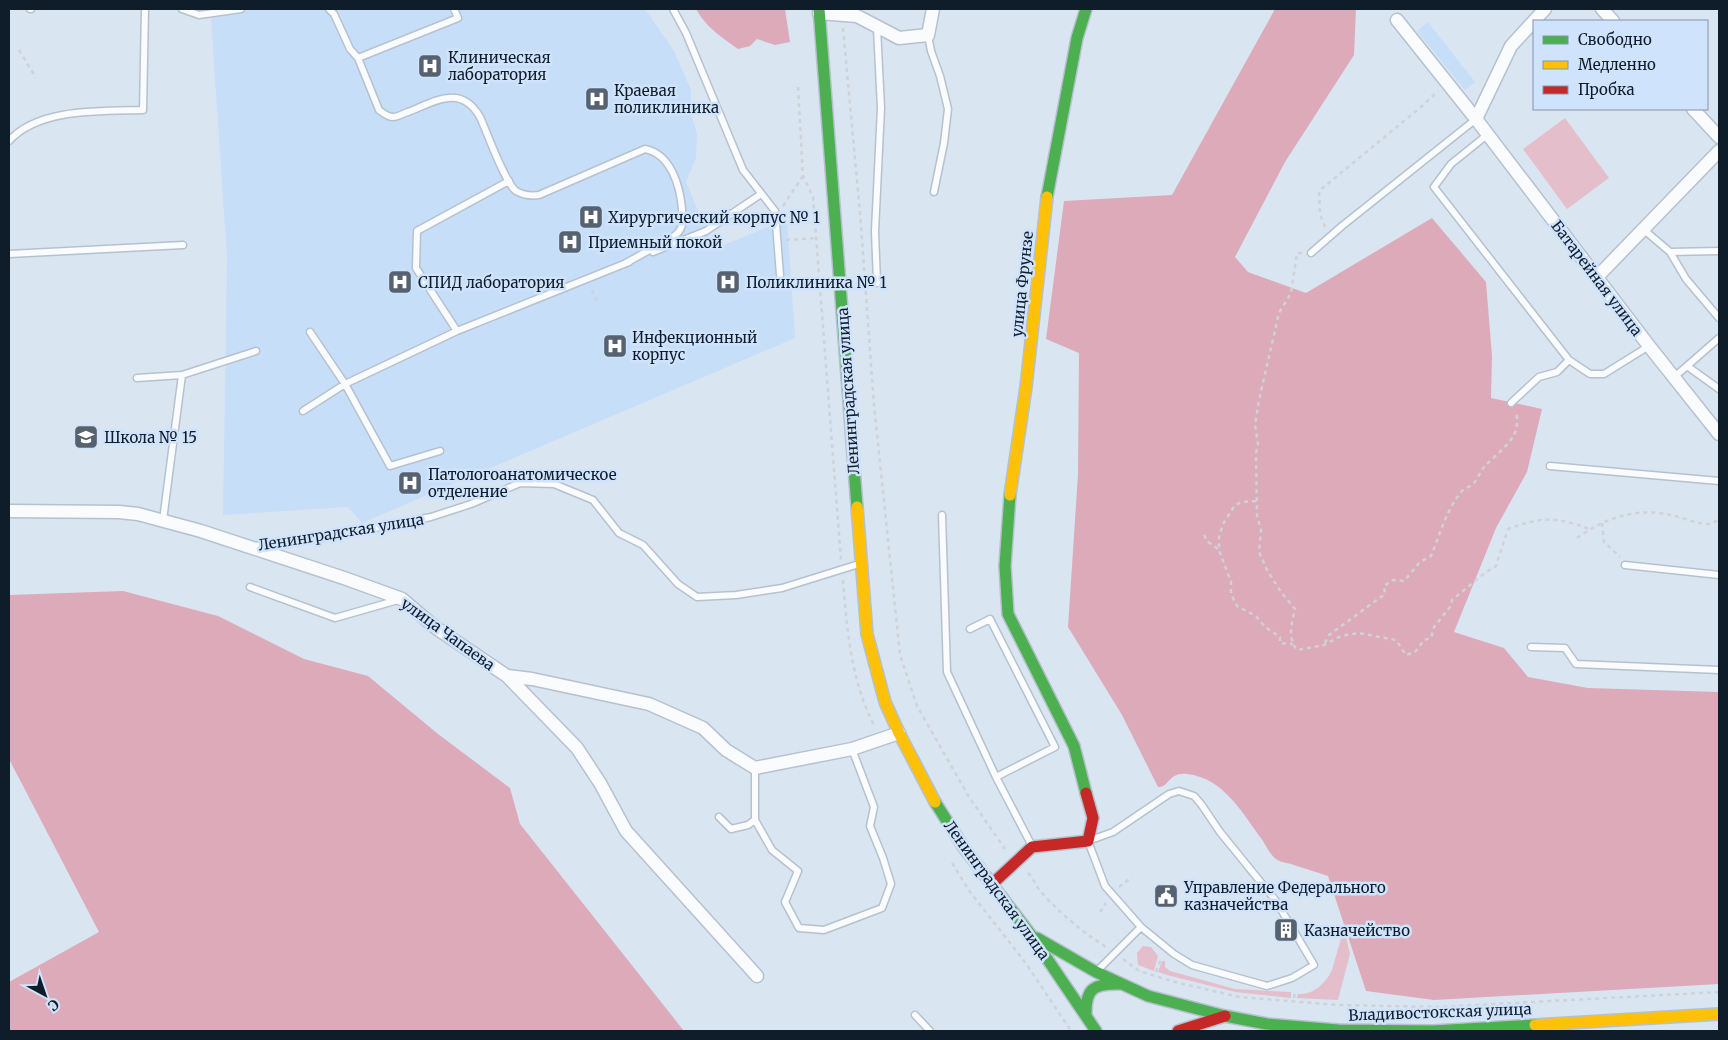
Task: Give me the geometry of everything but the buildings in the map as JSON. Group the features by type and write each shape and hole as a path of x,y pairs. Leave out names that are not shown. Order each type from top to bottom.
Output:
{"main road":[{"name":"улица Фрунзе","path":"1086,9 1069,78 1044,212 1026,387 1011,480 1005,566 1008,614 1074,746 1093,818 1088,841"},
{"name":"Ленинградская улица","path":"819,11 861,564 868,634 873,658 885,702 899,734 941,813 964,848 1030,935 1096,1031"},
{"path":"991,885 1032,847 1088,841"},
{"name":"Владивостокская улица","path":"1030,935 1096,972 1148,996 1225,1016 1267,1024 1338,1030 1433,1031 1719,1014"},
{"path":"1086,1016 1086,998 1091,989 1108,983 1123,984"},
{"path":"1178,1031 1225,1016"}],"street":[{"path":"819,11 841,15 857,12 899,38 928,35 934,9"},
{"path":"1535,20 1545,9"},
{"path":"1602,9 1612,20"},
{"name":"Батарейная улица","path":"1397,20 1476,119 1649,346 1719,434"},
{"path":"1476,119 1511,46 1533,22"},
{"path":"1694,110 1719,137"},
{"path":"1596,277 1719,150"},
{"name":"улица Чапаева","path":"9,511 118,512 138,514 201,531 402,599 436,628 507,676 577,748 600,783 626,831 757,976"},
{"path":"507,676 532,679 649,704 703,728 726,750 755,768 852,749 899,734"}],"lane":[{"path":"9,141 18,131 42,120 92,111 143,110 145,9"},
{"path":"182,9 199,15 242,9"},
{"path":"330,9 350,49 358,58 379,110 385,115 394,117 439,99 456,96 467,100 480,117 509,181 518,192 533,196 539,195 645,149 658,154 670,168 677,185 681,204 682,224 679,231 672,237 626,263"},
{"path":"358,58 458,18 454,9"},
{"path":"673,9 686,33 743,170 775,211 780,275"},
{"path":"877,26 881,108 875,231 877,284"},
{"path":"928,35 948,109 944,143 934,192"},
{"path":"1311,253 1476,119"},
{"path":"1488,135 1451,164 1434,186 1569,360 1590,374 1604,374 1649,346"},
{"path":"457,331 416,268 417,231 509,181"},
{"path":"302,411 345,384 457,331 706,231 761,194"},
{"path":"1643,229 1670,252 1686,279 1719,318"},
{"path":"9,254 183,245"},
{"path":"1670,252 1719,251"},
{"path":"310,332 345,384 390,466 440,450"},
{"path":"1674,377 1719,338"},
{"path":"137,378 182,375 256,351"},
{"path":"1511,403 1539,377 1557,372 1569,360"},
{"path":"1688,366 1719,389"},
{"path":"163,520 182,375"},
{"path":"1550,466 1719,481"},
{"name":"Ленинградская улица","path":"247,547 330,537 431,517 471,504 520,482 554,484 592,500 619,532 644,545 678,584 696,597 782,588 861,564"},
{"path":"942,514 947,672 996,777 1032,847"},
{"path":"1625,566 1719,575"},
{"path":"250,586 335,618 402,599"},
{"path":"970,629 990,619 1055,747 996,777"},
{"path":"1531,647 1565,648 1576,664 1719,670"},
{"path":"755,768 754,820 772,850 798,871 785,902 799,928 824,930 882,908 891,884 870,826 874,807 852,749"},
{"path":"1178,791 1194,796 1220,832 1276,901 1314,965 1292,978 1267,986 1192,965 1174,954 1140,927 1105,886 1088,841 1113,832 1169,794 1178,791"},
{"path":"718,817 731,829 748,825 754,820"},
{"path":"1096,972 1140,927"},
{"path":"915,1015 930,1031"}],"path":[{"path":"841,15 860,213 876,424 900,655 917,706 969,797 1014,863 1025,870 1039,890 1072,924 1139,971 1230,995 1338,1005 1440,1007 1719,992"},
{"path":"19,50 36,78"},
{"path":"1329,238 1320,214 1319,191 1421,107 1447,83"},
{"path":"783,206 803,176"},
{"path":"777,240 816,238"},
{"path":"1311,253 1297,253 1292,293 1279,313 1272,338 1255,425 1258,444 1256,453 1256,501 1257,516 1261,530 1259,552 1267,570 1295,609 1291,630 1292,644 1297,650 1324,645 1341,636 1359,633 1396,640 1406,655 1415,652 1424,640 1431,638 1434,627 1450,607 1452,600 1496,566 1508,529 1529,521 1557,518 1589,529"},
{"path":"592,290 598,305"},
{"path":"1324,645 1330,635 1385,594 1384,586 1393,580 1404,581 1420,562 1431,556 1447,514 1462,490 1473,484 1482,469 1508,444 1516,433 1518,418 1511,403"},
{"path":"1256,501 1242,502 1235,505 1223,524 1220,550 1231,582 1231,594 1237,606 1256,616 1265,627 1280,637 1280,643 1292,644"},
{"path":"1577,538 1589,529 1626,514 1649,511 1708,524 1719,520"},
{"path":"1602,523 1604,542 1619,555 1625,566"},
{"path":"1204,534 1207,541 1220,550"},
{"path":"1116,889 1132,877"},
{"path":"1100,912 1107,901"},
{"path":"1156,972 1161,959"},
{"path":"1294,998 1295,992"}],"shaded area":[{"path":"230,9 645,9 674,51 691,90 691,114 697,134 696,158 686,182 714,249 787,219 795,338 362,523 348,507 223,515 227,257 211,19"},
{"path":"696,9 785,9 790,42 775,45 757,39 750,46 738,49 709,26"},
{"path":"1275,9 1356,9 1354,55 1285,162 1235,257 1248,272 1306,293 1432,218 1486,282 1492,356 1491,398 1542,409 1527,472 1496,528 1454,632 1504,648 1528,677 1588,688 1719,692 1719,984 1434,1000 1366,991 1328,876 1281,862 1274,858 1240,809 1212,782 1200,777 1181,774 1172,777 1162,787 1158,787 1122,715 1068,627 1078,474 1079,353 1046,339 1064,201 1172,195"},
{"path":"1428,22 1475,82 1465,90 1417,31"},
{"path":"1565,118 1609,178 1567,209 1523,149"},
{"path":"123,591 218,616 304,659 368,676 438,734 510,788 520,824 684,1031 9,1031 9,982 99,932 9,759 9,595"},
{"path":"1344,928 1350,954 1338,1000 1297,998 1298,994 1314,991 1329,975"},
{"path":"1143,946 1151,947 1158,956 1154,971 1138,965 1137,953"},
{"path":"1162,961 1165,961 1165,967 1170,971 1235,989 1291,992 1291,998 1235,992 1167,975 1158,972"}],"traffic: fast":[{"path":"819,9 857,507"},
{"path":"1047,197 1077,38 1086,9"},
{"path":"1010,495 1005,566 1008,614 1074,746 1086,793"},
{"path":"935,802 964,848 1031,935 1096,1031"},
{"path":"1037,938 1096,972 1148,996 1225,1016 1267,1024 1338,1030 1433,1031 1535,1025"},
{"path":"1086,1016 1087,999 1093,989 1098,986 1121,984"}],"traffic: slow":[{"path":"1010,495 1026,387 1047,197"},
{"path":"857,507 867,634 885,702 935,802"},
{"path":"1535,1025 1719,1014"}],"traffic: jam":[{"path":"991,885 1032,847 1088,841 1093,818 1086,793"},
{"path":"1178,1031 1225,1016"}],"place":[{"name":"Клиническая лаборатория","path":"430,66"},
{"name":"Краевая поликлиника","path":"597,99"},
{"name":"Хирургический корпус № 1","path":"591,217"},
{"name":"Приемный покой","path":"570,242"},
{"name":"СПИД лаборатория","path":"400,282"},
{"name":"Поликлиника № 1","path":"728,282"},
{"name":"Инфекционный корпус","path":"615,346"},
{"name":"Школа № 15","path":"86,437"},
{"name":"Патологоанатомическое отделение","path":"410,483"},
{"name":"Управление Федерального казначейства","path":"1166,896"},
{"name":"Казначейство","path":"1286,930"}]}
